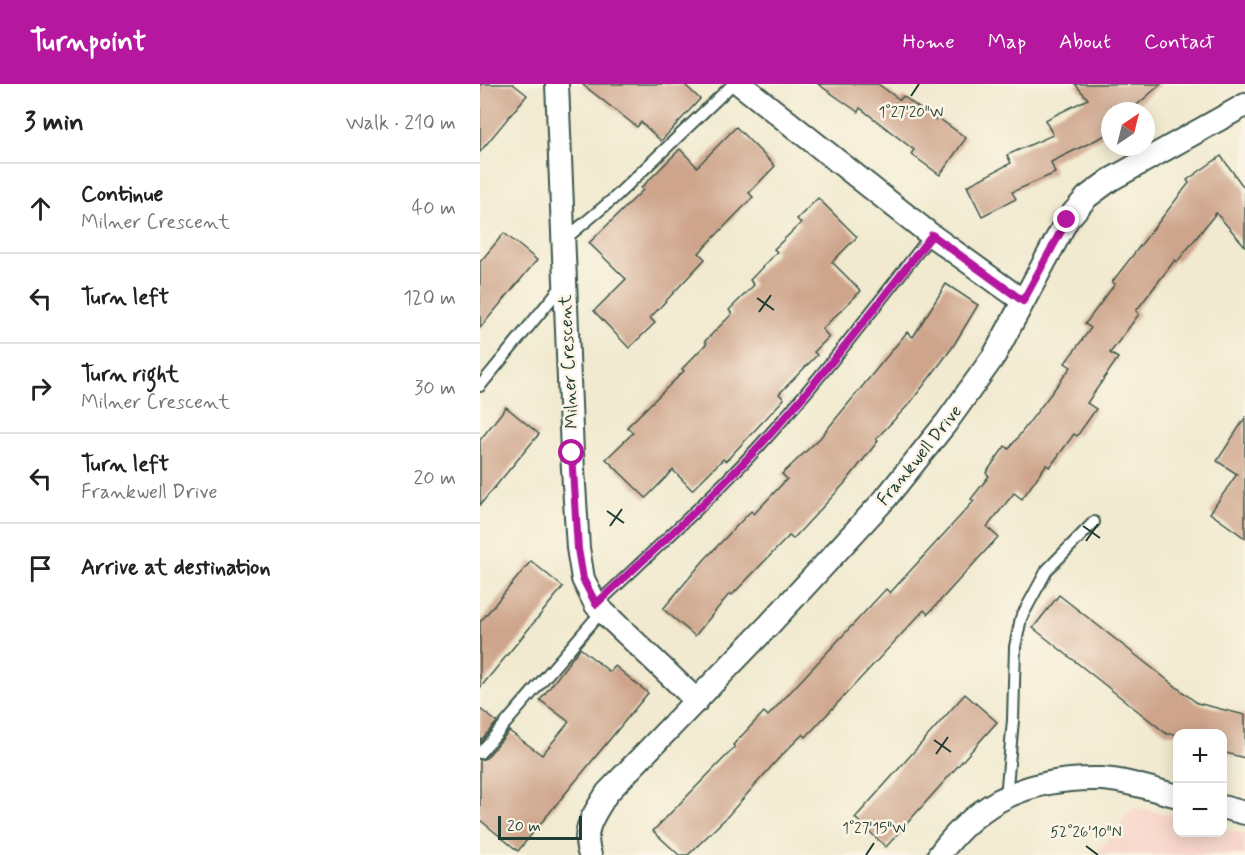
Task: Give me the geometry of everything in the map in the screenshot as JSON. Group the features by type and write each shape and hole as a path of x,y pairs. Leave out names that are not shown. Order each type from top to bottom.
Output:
{"street":[{"name":"Milner Crescent","path":"557,84 564,283 578,549 583,579 599,608 697,701"},
{"path":"740,84 932,235 1023,301"},
{"name":"Frankwell Drive","path":"590,855 585,841 590,821 607,793 697,701 885,499 946,423 994,356 1067,220 1087,197 1110,180 1245,105"},
{"path":"939,855 973,816 994,801 1066,780 1103,779 1173,795"},
{"path":"1227,808 1245,813"}],"lane":[{"path":"564,240 614,200 733,84"},
{"path":"480,753 599,608 771,434 844,348 932,235"},
{"path":"480,386 564,283"},
{"path":"1006,797 1013,720 1015,647 1021,618 1047,570 1094,522"}],"shaded area":[{"path":"1134,807 1173,816 1173,837 1227,837 1227,829 1245,834 1245,855 1095,855"}],"building":[{"path":"480,84 513,84 527,95 480,152"},
{"path":"582,84 684,84 700,99 661,141 641,122 637,127"},
{"path":"818,84 878,84 900,100 903,96 935,120 937,117 966,138 940,175 911,154 914,150 860,108 858,112"},
{"path":"1075,84 1161,84 1140,102 1101,102 1101,137 1051,162 1055,173 1012,192 1016,199 982,216 967,186 1011,163 1007,155 1053,135 1045,120 1088,99"},
{"path":"736,127 775,166 749,193 753,197 699,253 705,259 650,318 655,323 629,348 594,311 626,279 589,243 643,190 641,188 680,149 697,167"},
{"path":"1221,156 1245,189 1245,246 1216,213 1177,262 1175,260 1136,311 1139,314 1110,353 1118,358 1087,403 1096,409 1077,436 1074,434 1050,467 1046,465 1022,499 1014,493 987,527 998,537 928,614 924,610 806,737 803,734 778,759 725,819 688,855 679,855 653,831 735,747 733,745 764,712 768,716 886,589 890,593 974,501 971,499 989,476 986,473 1005,446 1009,449 1071,367 1065,363 1091,328 1085,324 1115,284 1112,282 1189,183 1187,180"},
{"path":"818,198 857,237 832,262 861,291 822,329 829,337 814,352 817,355 779,394 784,399 726,461 723,459 692,490 673,470 646,498 606,459 633,433 627,427 684,371 682,369 707,343 705,341 732,314 729,310 754,285 750,280 777,252 774,249 801,223 797,219"},
{"path":"504,233 537,260 480,328 480,262"},
{"path":"946,284 978,305 952,348 911,402 876,439 878,441 845,483 793,539 789,536 732,595 730,593 695,636 663,609 705,559 751,511 754,514 787,479 782,474 820,438 907,332 913,337"},
{"path":"506,407 539,434 480,505 480,440"},
{"path":"1245,418 1245,538 1210,513 1237,474 1217,461"},
{"path":"531,561 563,587 480,688 480,622"},
{"path":"1059,595 1197,703 1245,715 1245,758 1227,753 1227,729 1173,729 1173,734 1167,734 1033,628"},
{"path":"580,648 610,672 615,666 648,693 518,851 480,820 480,760 486,758 509,731 542,755 569,722 540,700"},
{"path":"965,694 997,722 886,847 855,818"},
{"path":"480,709 497,722 480,741"}],"route":[{"path":"572,453 578,549 583,579 596,604 693,514 771,434 844,348 932,235 1023,301 1067,220"}]}
